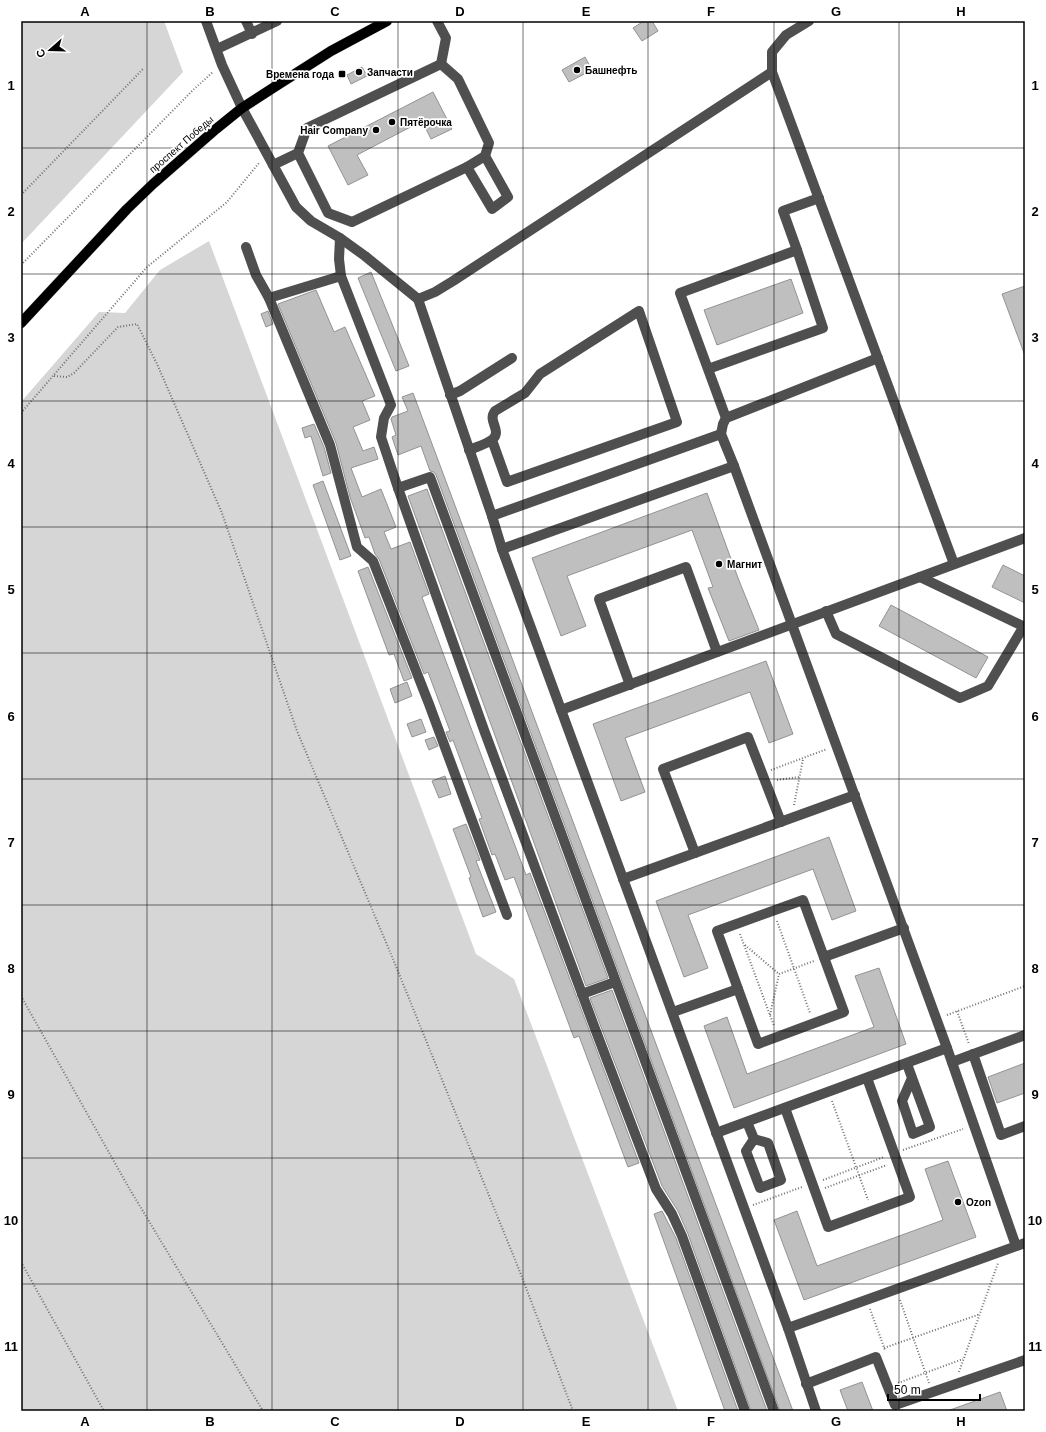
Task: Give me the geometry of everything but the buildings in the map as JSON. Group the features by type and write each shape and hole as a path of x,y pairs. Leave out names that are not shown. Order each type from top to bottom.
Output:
{"main road":[{"name":"проспект Победы","path":"21,323 94,243 153,184 216,129 242,108 331,52 387,21"}],"street":[{"path":"206,21 222,65 242,108 296,207 311,221 340,238 365,256 418,299 502,549 673,1012 788,1328 816,1411"},
{"path":"246,21 252,34"},
{"path":"217,48 252,34 277,21"},
{"path":"437,21 446,38 440,64"},
{"path":"809,21 786,35 772,52 772,72 954,564"},
{"path":"273,165 298,153 307,128 440,64"},
{"path":"298,153 328,213 352,222 467,167 485,156 489,143 458,79 440,64"},
{"path":"418,299 435,292 453,281 772,72"},
{"path":"467,167 492,209 508,197 485,156"},
{"path":"708,370 823,328 783,211 818,198"},
{"path":"340,238 339,259 341,276 391,405 384,418 381,437 398,488 484,730 582,994 656,1189 672,1214 682,1236 745,1411"},
{"path":"246,247 256,275 269,298 330,445 357,547 373,561 376,568 429,704 507,915"},
{"path":"726,418 680,293 797,250"},
{"path":"269,298 341,276"},
{"path":"469,450 492,440 496,436 497,430 492,418 495,412 525,393 540,374 639,311 677,422 507,482 492,440"},
{"path":"450,396 512,358"},
{"path":"788,1328 1021,1245 974,1125 904,928 721,434 722,424 726,418 878,358"},
{"path":"492,516 721,434"},
{"path":"502,549 734,466"},
{"path":"398,488 430,477 774,1411"},
{"path":"561,710 1025,538"},
{"path":"630,684 599,599 686,567 716,652"},
{"path":"826,611 836,634 960,698 988,686 1024,627 920,577"},
{"path":"694,853 663,769 748,737 781,822"},
{"path":"623,879 855,795"},
{"path":"803,900 844,1012 758,1044 717,931 773,910 803,900"},
{"path":"824,957 904,928"},
{"path":"582,994 615,982"},
{"path":"673,1012 738,989"},
{"path":"952,1062 1025,1035"},
{"path":"716,1133 907,1064 947,1048"},
{"path":"973,1054 1001,1135 1025,1126"},
{"path":"907,1064 930,1127 913,1134 902,1101 912,1078"},
{"path":"785,1108 828,1227 872,1211 910,1197 867,1078"},
{"path":"747,1122 754,1139"},
{"path":"754,1139 768,1143 781,1180 760,1188 746,1151 754,1139"},
{"path":"806,1384 876,1357 894,1405 1025,1360"}],"path":[{"path":"21,265 193,90 222,65"},
{"path":"21,195 144,68"},
{"path":"21,413 147,267 227,202 267,153"},
{"path":"54,376 67,377 74,373 118,327 137,324 157,364 222,513 297,731 396,967 517,1264 573,1411"},
{"path":"764,778 803,758 837,746"},
{"path":"792,818 803,758"},
{"path":"764,778 799,777"},
{"path":"773,910 814,1023"},
{"path":"736,924 777,1037"},
{"path":"744,944 779,974"},
{"path":"779,974 824,957"},
{"path":"770,1017 779,974"},
{"path":"936,1019 1025,986"},
{"path":"21,996 129,1188 263,1411"},
{"path":"956,1011 973,1054"},
{"path":"829,1092 872,1211"},
{"path":"744,1208 859,1175 974,1125"},
{"path":"814,1187 856,1167 896,1158"},
{"path":"954,1385 1003,1251"},
{"path":"21,1262 104,1411"},
{"path":"896,1289 933,1392"},
{"path":"884,1348 980,1314"},
{"path":"888,1387 963,1360"}],"shaded area":[{"path":"21,21 164,21 183,72 21,244"},
{"path":"209,241 476,954 514,979 678,1411 21,1411 21,402 99,312 125,313 160,270"}],"place":[{"name":"Башнефть","path":"577,70"},
{"name":"Запчасти","path":"359,72"},
{"name":"Времена года","path":"342,74"},
{"name":"Пятёрочка","path":"392,122"},
{"name":"Hair Company","path":"376,130"},
{"name":"Магнит","path":"719,564"},
{"name":"Ozon","path":"958,1202"}]}
